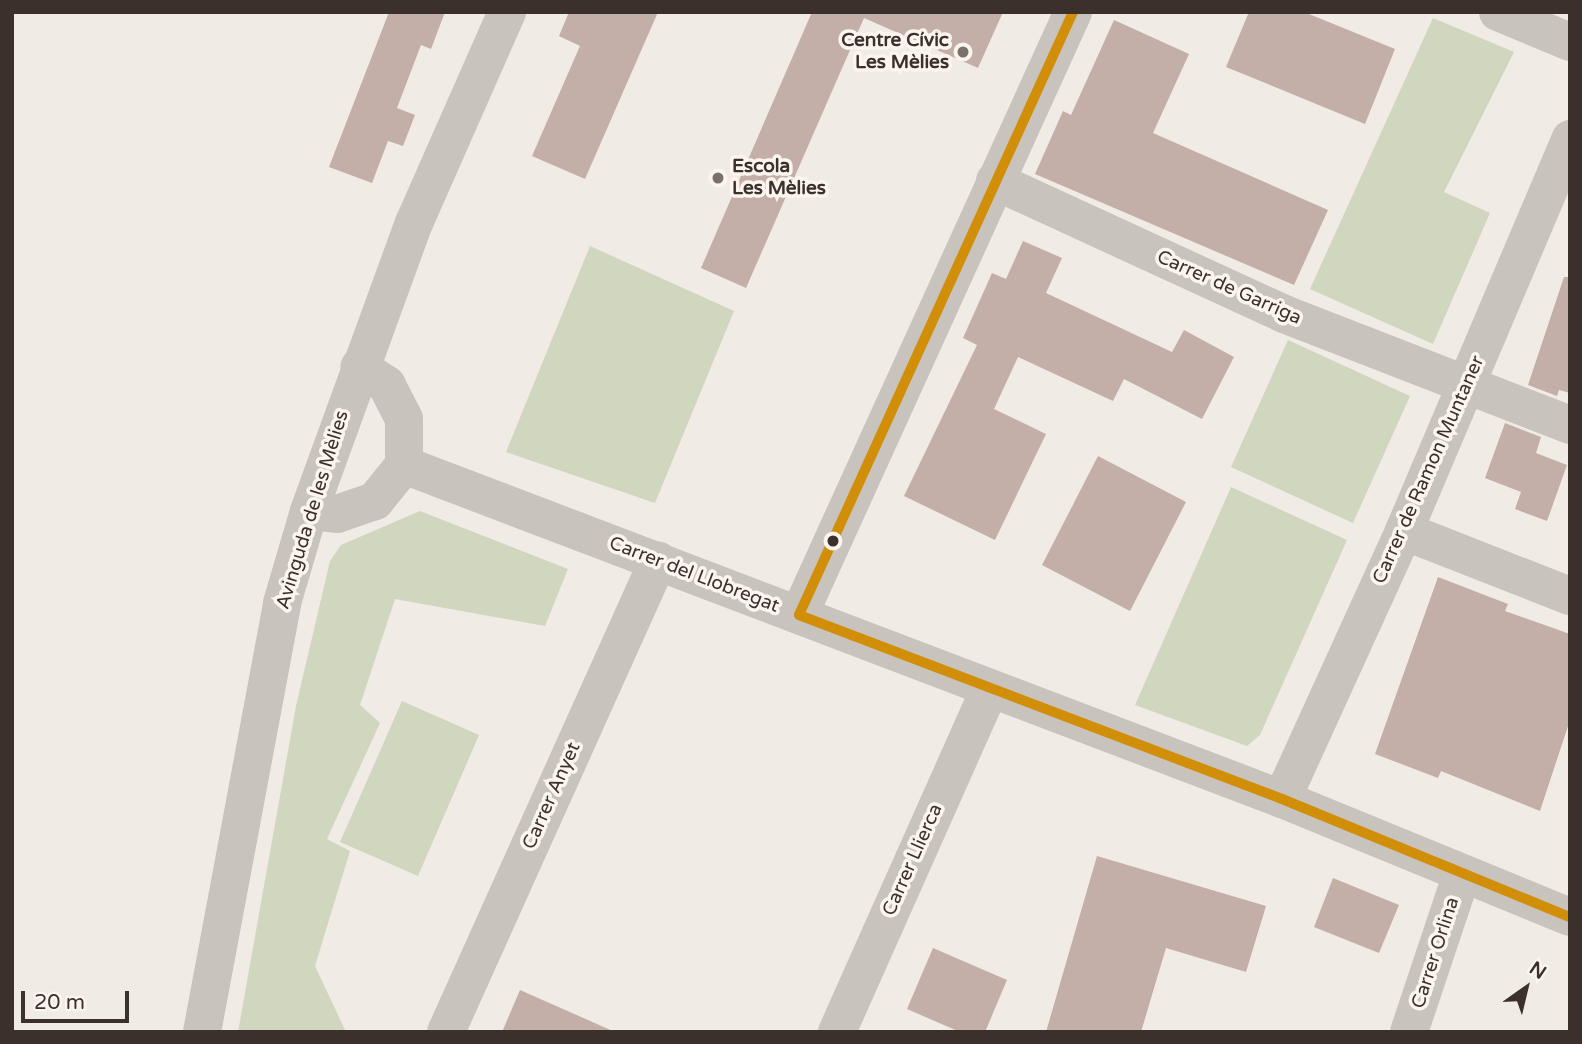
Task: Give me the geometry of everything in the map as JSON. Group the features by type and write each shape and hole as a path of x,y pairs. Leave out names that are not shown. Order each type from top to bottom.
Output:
{"street":[{"name":"Avinguda de les Mèlies","path":"202,1032 282,603 309,511 359,367 507,12"},
{"path":"799,615 1073,12"},
{"path":"1498,12 1570,42"},
{"name":"Carrer de Ramon Muntaner","path":"1282,799 1404,531 1466,387 1559,195 1570,139"},
{"name":"Carrer de Garriga","path":"995,181 1284,314 1466,387 1570,425"},
{"path":"309,511 337,514 375,500 404,465 404,419 387,385 359,367"},
{"name":"Carrer del Llobregat","path":"404,465 1282,799 1570,917"},
{"path":"1404,531 1570,596"},
{"name":"Carrer Anyet","path":"446,1032 658,561"},
{"name":"Carrer Llierca","path":"837,1032 990,688"},
{"name":"Carrer Orlina","path":"1409,1032 1462,873"}],"green space":[{"path":"1433,18 1514,52 1444,192 1490,213 1433,344 1310,289"},
{"path":"590,246 734,311 655,503 506,452"},
{"path":"1288,340 1410,396 1353,523 1231,467"},
{"path":"1231,487 1347,540 1260,735 1247,746 1135,705"},
{"path":"420,511 568,569 545,626 395,599 360,705 380,723 327,839 350,851 315,966 346,1032 238,1032 296,706 330,561 341,545"},
{"path":"402,701 479,735 418,876 340,842"}],"building":[{"path":"389,12 445,12 431,49 421,45 397,108 415,115 403,146 388,141 372,183 329,167"},
{"path":"569,12 658,12 585,179 532,156 580,46 559,36"},
{"path":"812,12 1003,12 978,68 864,18 746,288 701,268"},
{"path":"1249,12 1304,12 1395,49 1365,124 1226,67"},
{"path":"1114,20 1189,54 1153,133 1328,210 1294,285 1035,174 1063,111 1071,115"},
{"path":"1023,241 1062,258 1046,293 1172,352 1184,330 1234,357 1202,419 1124,379 1113,401 1018,357 994,409 1046,434 995,540 904,496 977,345 963,338 992,273 1006,279"},
{"path":"1564,277 1570,277 1570,393 1559,390 1557,396 1528,385"},
{"path":"1505,423 1541,437 1536,453 1567,465 1547,521 1515,509 1521,492 1485,478"},
{"path":"1098,456 1186,502 1130,611 1042,565"},
{"path":"1438,577 1508,604 1505,611 1570,634 1570,720 1540,811 1441,771 1438,778 1375,754"},
{"path":"1097,856 1266,906 1246,972 1166,948 1141,1032 1046,1032"},
{"path":"1333,878 1399,905 1379,953 1314,927"},
{"path":"933,948 1007,980 985,1032 960,1032 907,1009"},
{"path":"520,990 615,1032 502,1032"}],"transit line":[{"path":"1073,12 799,615 1282,799 1570,917"}],"place":[{"name":"Centre Cívic Les Mèlies","path":"963,52"},
{"name":"Escola Les Mèlies","path":"718,178"}]}
